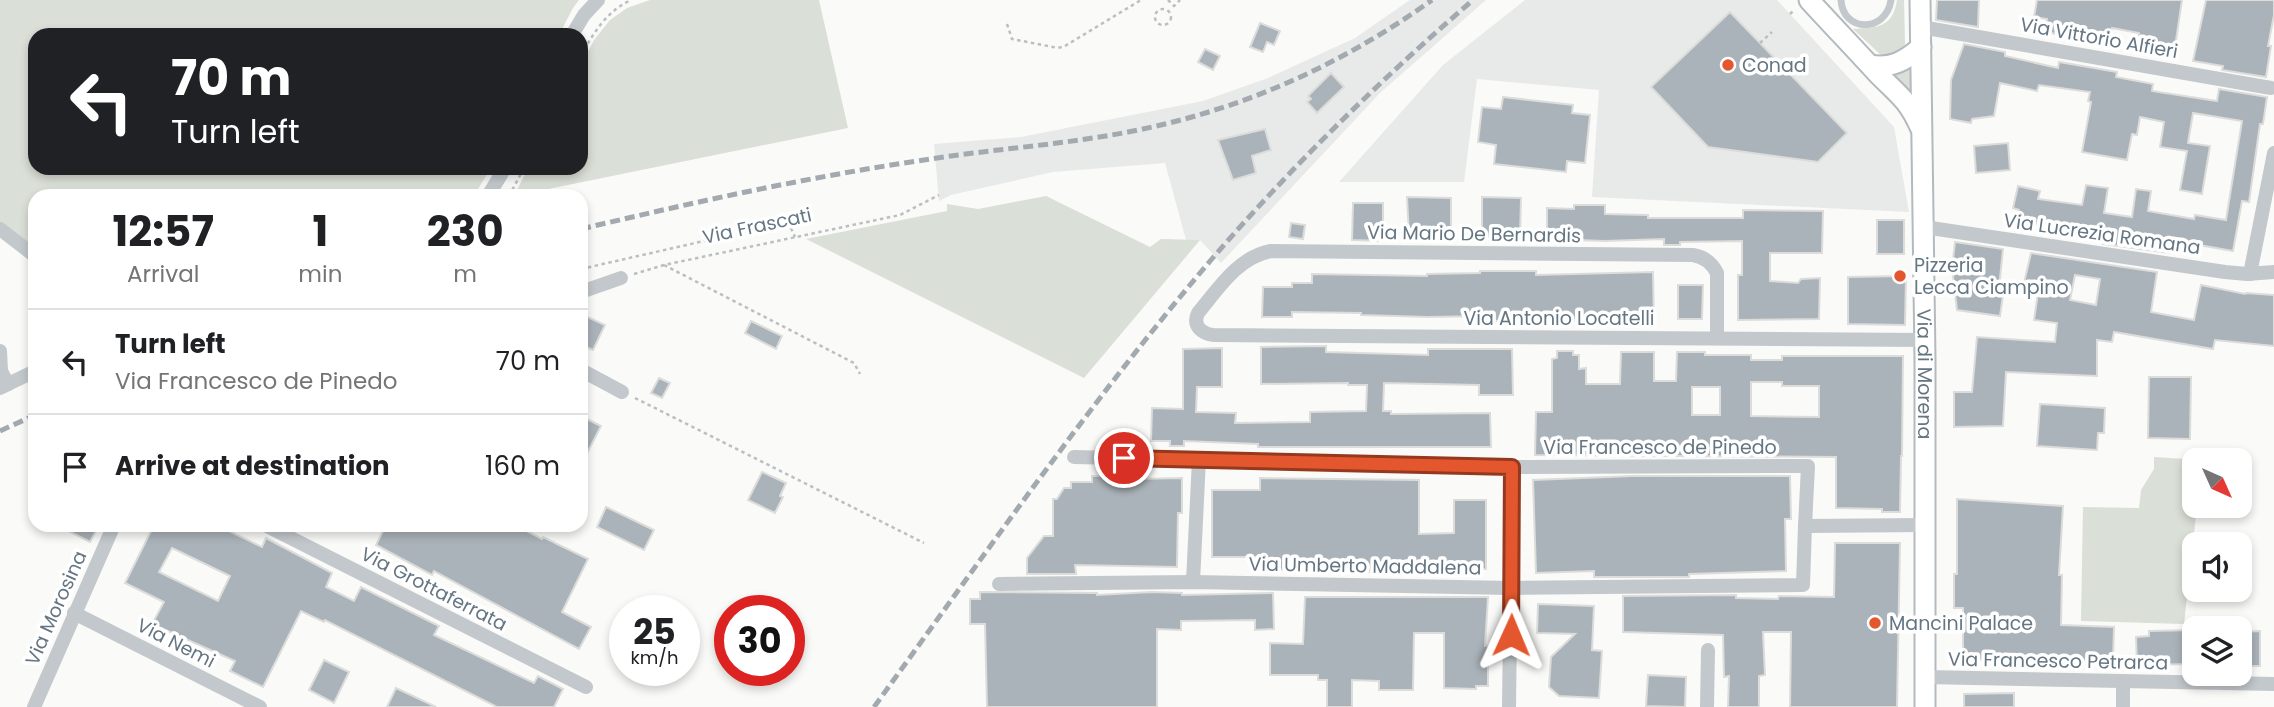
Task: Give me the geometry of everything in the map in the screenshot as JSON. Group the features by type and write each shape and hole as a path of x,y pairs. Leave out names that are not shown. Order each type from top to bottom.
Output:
{"street":[{"path":"576,28 598,0"},
{"name":"Via di Morena","path":"1920,0 1925,340 1925,707"},
{"path":"1797,8 1870,65 1905,99 1922,130"},
{"path":"1870,65 1894,65 1909,57 1921,37"},
{"name":"Via Vittorio Alfieri","path":"1921,37 2271,88"},
{"path":"2249,274 2274,153"},
{"name":"Via Lucrezia Romana","path":"1924,227 2249,274 2274,272"},
{"path":"0,229 28,251"},
{"name":"Via Mario De Bernardis","path":"1197,326 1195,320 1198,313 1236,269 1254,256 1271,251 1693,255 1706,259 1717,273 1717,338"},
{"path":"588,290 621,278"},
{"name":"Via Antonio Locatelli","path":"1197,326 1205,333 1214,335 1925,340"},
{"path":"0,351 4,386 28,374"},
{"path":"588,374 622,392"},
{"name":"Via Francesco de Pinedo","path":"1074,457 1512,467 1808,466 1805,526"},
{"path":"1194,582 1199,460"},
{"path":"1510,707 1512,467"},
{"path":"1805,526 1925,525"},
{"name":"Via Umberto Maddalena","path":"999,584 1194,582 1511,588 1803,585 1805,526"},
{"name":"Via Morosina","path":"34,707 111,532"},
{"name":"Via Grottaferrata","path":"279,532 586,687"},
{"name":"Via Nemi","path":"74,613 260,707"},
{"path":"1707,707 1708,650"},
{"name":"Via Francesco Petrarca","path":"1926,677 2274,684"},
{"path":"2123,682 2123,707"}],"lane":[{"path":"1841,0 1842,10 1848,19 1859,24 1873,24 1882,20 1888,12 1891,0"}],"path":[{"path":"588,43 605,19 631,0"},
{"path":"1007,24 1012,31 1012,39 1058,48 1077,41 1141,0"},
{"path":"1168,0 1174,6"},
{"path":"1168,11 1180,0"},
{"path":"1164,9 1168,11 1171,18 1168,23 1158,23 1157,12 1164,9"},
{"path":"1760,43 1772,32"},
{"name":"Via Frascati","path":"621,278 664,265 900,215 939,195"},
{"path":"588,267 783,223 790,226 795,237"},
{"path":"664,265 854,363 860,374"},
{"path":"622,392 924,543"}],"shaded area":[{"path":"0,0 579,0 563,28 28,28 28,175 487,175 478,189 28,189 28,251 0,229"},
{"path":"650,0 819,0 848,128 548,189 518,189 524,175 588,175 588,52 610,20 627,8"},
{"path":"1410,0 1486,0 1380,93 1221,263 1200,240 1186,240 1165,163 1053,172 951,195 939,201 934,144 1021,137 1203,101 1268,78 1355,38"},
{"path":"1525,0 1777,0 1894,127 1909,212 1592,197 1599,90 1477,79 1464,182 1339,182 1443,65"},
{"path":"1897,0 1904,0 1905,44 1896,56 1883,57 1853,29 1882,25 1892,16"},
{"path":"1911,67 1911,91 1889,74"},
{"path":"1046,196 1150,247 1161,239 1200,240 1084,378 806,239 947,211 947,204 978,209"},
{"path":"2154,457 2182,459 2182,518 2196,518 2194,532 2182,532 2182,602 2186,602 2182,624 2081,621 2083,507 2139,508 2141,490 2154,469"}],"building":[{"path":"1937,0 1979,0 1978,27 1936,20"},
{"path":"2037,0 2182,0 2174,54 2137,46 2139,33 2112,28 2109,43 2045,32 2047,19 2034,17"},
{"path":"2206,0 2274,0 2266,77 2222,70 2223,66 2193,61"},
{"name":"Conad","path":"1730,12 1847,133 1818,162 1708,147 1651,87"},
{"path":"1260,23 1280,31 1274,45 1267,42 1263,52 1250,47"},
{"path":"1964,44 2005,52 2005,56 2058,68 2059,62 2117,72 2116,77 2153,84 2152,91 2217,101 2219,89 2267,97 2263,124 2260,124 2249,202 2242,201 2233,251 2171,240 2169,253 2103,244 2104,232 2017,221 2019,210 2013,208 2018,186 2040,191 2038,199 2082,205 2086,185 2108,188 2104,213 2132,217 2136,189 2151,191 2148,211 2194,219 2195,215 2226,220 2242,121 2193,113 2188,143 2210,146 2202,194 2180,190 2187,151 2160,147 2164,122 2140,117 2137,135 2132,134 2127,160 2082,152 2091,102 2088,101 2090,92 2039,85 2037,91 2000,83 1994,116 1972,119 1971,123 1950,119 1951,80"},
{"path":"1205,49 1220,56 1213,70 1198,62"},
{"path":"1331,73 1344,87 1317,113 1307,102 1311,99 1308,96"},
{"path":"1503,97 1573,105 1572,113 1590,115 1585,163 1567,161 1566,172 1494,164 1496,145 1478,142 1482,107 1501,109"},
{"path":"1265,129 1271,150 1252,156 1256,173 1233,180 1218,140"},
{"path":"2008,143 2010,170 1976,173 1974,146"},
{"path":"1407,197 1451,198 1451,234 1409,236"},
{"path":"1482,197 1521,198 1520,237 1482,237"},
{"path":"1353,203 1383,203 1383,241 1352,240"},
{"path":"1574,205 1605,205 1605,214 1648,215 1648,218 1743,218 1743,210 1823,211 1822,253 1770,253 1770,281 1798,283 1801,279 1820,278 1819,319 1738,320 1738,275 1742,275 1742,241 1680,242 1680,245 1664,245 1664,239 1547,239 1547,208 1574,209"},
{"path":"1877,220 1904,220 1904,254 1877,254"},
{"path":"1291,223 1305,225 1303,239 1289,237"},
{"path":"1955,242 2003,249 1999,288 2004,288 2000,316 1957,310 1952,268"},
{"path":"2031,253 2157,272 2151,312 2194,320 2201,285 2245,294 2274,295 2274,346 2215,340 2213,349 2114,332 2112,342 2097,340 2097,376 2006,372 2003,426 1954,427 1954,392 1972,392 1977,337 2055,342 2057,323 2034,320 2039,286 2024,283","holes":["2075,275 2100,279 2096,305 2070,300"]},
{"path":"1480,271 1536,271 1536,275 1653,272 1654,324 1620,324 1620,320 1486,321 1486,316 1428,317 1361,313 1292,312 1292,317 1262,317 1263,287 1292,287 1292,283 1312,283 1312,274 1427,276"},
{"path":"1906,276 1905,325 1848,324 1848,277"},
{"path":"1678,285 1703,285 1702,319 1678,319"},
{"path":"588,317 605,325 593,350 588,348"},
{"path":"751,321 782,336 776,349 745,333"},
{"path":"1326,346 1326,352 1428,355 1428,349 1512,349 1513,395 1479,395 1479,385 1384,383 1383,411 1391,411 1391,414 1490,413 1491,447 1258,447 1258,444 1184,441 1184,446 1170,446 1170,441 1151,441 1152,408 1183,409 1183,349 1222,348 1222,387 1197,387 1196,412 1236,413 1235,423 1310,422 1310,412 1366,411 1367,385 1261,384 1261,347"},
{"path":"1557,351 1573,351 1573,355 1579,355 1579,369 1586,368 1586,384 1620,384 1621,352 1654,352 1654,381 1676,381 1677,352 1751,355 1751,360 1782,360 1782,356 1903,356 1900,512 1836,508 1836,457 1535,455 1536,412 1552,412 1552,359 1557,358","holes":["1751,382 1782,382 1782,386 1819,386 1819,417 1751,416","1692,387 1720,387 1720,415 1692,415"]},
{"path":"2149,377 2191,377 2190,439 2148,438"},
{"path":"659,378 670,383 662,398 651,393"},
{"path":"2040,404 2105,408 2104,433 2098,433 2097,450 2037,446"},
{"path":"588,420 601,426 588,451"},
{"path":"762,472 786,483 775,513 748,500"},
{"path":"1092,476 1182,478 1177,567 1075,565 1076,574 1027,574 1027,558 1044,536 1053,536 1053,499 1057,499 1064,488 1071,488 1071,482 1092,482"},
{"path":"1633,476 1790,476 1791,519 1785,519 1786,571 1689,574 1689,577 1594,577 1594,571 1536,573 1533,480"},
{"path":"1260,478 1419,480 1419,534 1454,533 1454,500 1486,500 1486,569 1362,572 1362,563 1324,563 1324,569 1258,570 1258,557 1212,557 1212,490 1260,490"},
{"path":"1957,499 2063,506 2059,575 2062,575 2061,625 2114,627 2113,661 2068,660 2068,663 1963,660 1963,608 1954,608"},
{"path":"606,507 654,530 644,550 597,527"},
{"path":"71,532 95,532 90,542"},
{"path":"150,532 231,532 262,547 266,538 332,573 326,587 354,601 361,587 439,626 434,635 534,683 538,676 563,689 554,707 497,707 325,620 324,622 301,611 263,687 230,671 235,661 152,624 164,602 125,583","holes":["172,548 230,576 218,601 159,572"]},
{"path":"382,532 528,532 542,539 543,537 588,559 562,612 591,627 579,649 434,571 432,575 376,545"},
{"path":"1835,543 1900,543 1897,707 1790,707 1791,632 1763,632 1765,675 1759,676 1759,707 1728,707 1729,676 1724,677 1723,635 1623,632 1623,596 1736,595 1736,598 1778,599 1779,596 1834,597"},
{"path":"980,592 1097,595 1152,592 1182,595 1273,593 1274,629 1255,630 1255,620 1181,621 1181,630 1157,629 1157,707 987,707 985,624 970,624 970,599 980,599"},
{"path":"1305,597 1488,597 1485,646 1488,646 1488,686 1476,686 1476,689 1444,688 1444,633 1414,633 1413,690 1379,690 1379,681 1352,680 1352,707 1327,707 1327,680 1318,680 1318,675 1270,675 1270,643 1303,644"},
{"path":"1538,604 1594,606 1592,650 1602,651 1599,698 1559,696 1549,687 1551,657 1575,634 1537,633"},
{"path":"2182,630 2182,664 2137,665 2136,637 2149,636 2149,631"},
{"path":"2252,631 2260,631 2260,666 2252,666"},
{"path":"324,660 349,672 334,703 309,690"},
{"path":"1648,675 1686,677 1685,707 1646,706"},
{"path":"396,688 436,707 387,707"},
{"path":"2014,693 2014,707 1964,707 1964,694"}],"railway":[{"path":"588,227 838,174 950,156 1052,144 1169,123 1209,112 1287,83 1361,46 1432,0"},
{"path":"874,707 1080,424 1211,260 1337,125 1473,0"},
{"path":"0,431 28,418"}],"place":[{"name":"Conad","path":"1728,65"},
{"name":"Pizzeria Lecca Ciampino","path":"1900,276"},
{"name":"Mancini Palace","path":"1875,623"}],"route":[{"path":"1124,458 1512,467 1511,635"}]}
